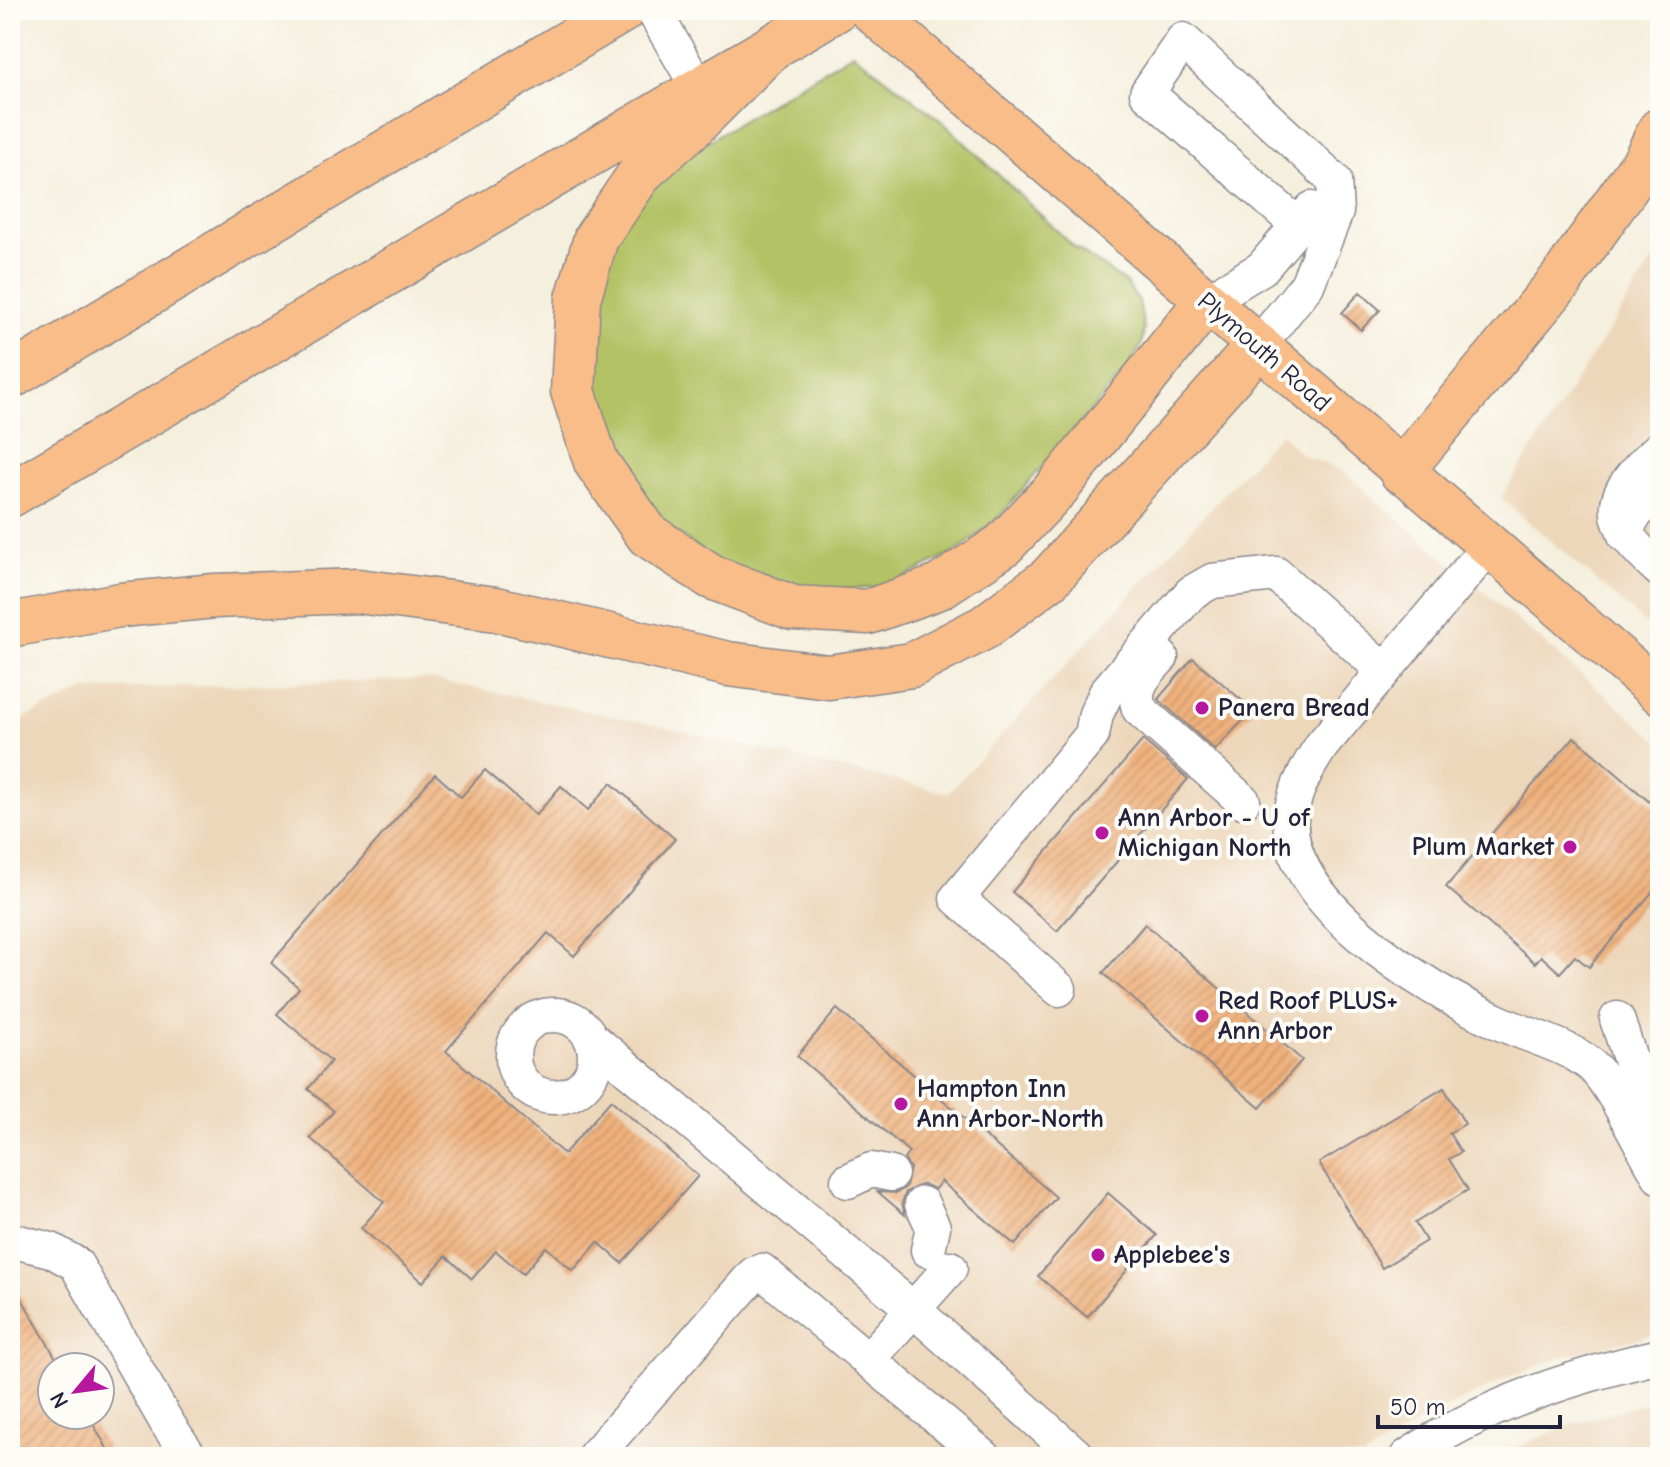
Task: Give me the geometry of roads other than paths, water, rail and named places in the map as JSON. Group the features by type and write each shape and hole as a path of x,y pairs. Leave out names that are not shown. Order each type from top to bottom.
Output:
{"highway":[{"path":"10,377 623,10"},
{"path":"10,495 835,10"},
{"path":"773,46 692,127 641,172 596,238 578,299 573,391 596,462 648,535 712,577 793,608 868,612 939,587 1003,545 1057,488 1206,302"},
{"path":"1401,471 1561,280 1645,161 1660,130"},
{"path":"10,625 120,605 215,596 358,591 496,609 728,664 829,677 912,665 985,627 1050,578 1258,346"}],"main road":[{"name":"Plymouth Road","path":"870,10 1660,693"}],"street":[{"path":"653,10 699,89"},
{"path":"1258,346 1307,285 1336,212 1334,180 1183,40 1147,93 1299,226"},
{"path":"1206,302 1262,268 1334,180"},
{"path":"1660,448 1621,489 1616,501 1625,535 1660,570"},
{"path":"1625,535 1632,518 1660,487"},
{"path":"1489,546 1322,745 1305,772 1292,807 1293,837 1304,874 1313,887 1367,940 1423,982 1497,1022 1587,1062 1596,1070 1660,1177"},
{"path":"1059,989 957,898 1092,735 1096,714 1107,691 1191,593 1212,581 1276,574 1384,671"},
{"path":"1205,604 1138,685 1136,701 1144,717 1243,801"},
{"path":"1617,1019 1637,1080 1660,1121"},
{"path":"591,1038 914,1310 1056,1451"},
{"path":"848,1181 871,1170 891,1174"},
{"path":"868,1360 914,1310 939,1259 933,1227 922,1204"},
{"path":"10,1240 51,1250 76,1264 190,1457"},
{"path":"594,1457 754,1274 762,1271 984,1457"},
{"path":"1407,1457 1495,1408 1552,1386 1660,1356"}],"place":[{"name":"Panera Bread","path":"1202,708"},
{"name":"Ann Arbor - U of Michigan North","path":"1102,833"},
{"name":"Plum Market","path":"1570,847"},
{"name":"Red Roof PLUS+ Ann Arbor","path":"1202,1016"},
{"name":"Hampton Inn Ann Arbor-North","path":"901,1104"},
{"name":"Applebee's","path":"1098,1255"}]}
